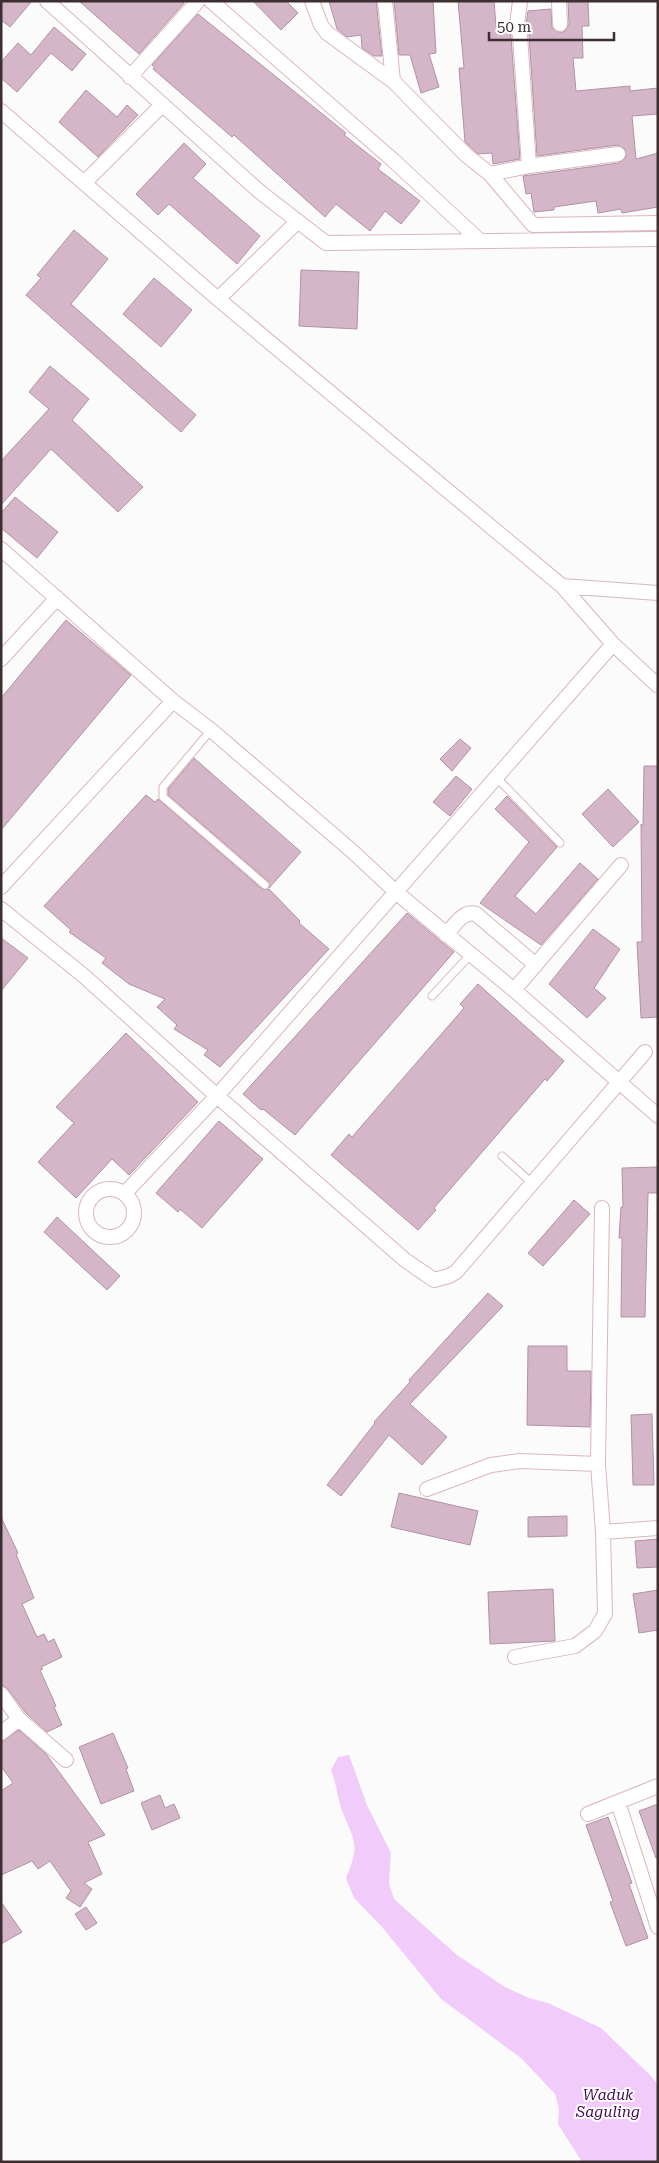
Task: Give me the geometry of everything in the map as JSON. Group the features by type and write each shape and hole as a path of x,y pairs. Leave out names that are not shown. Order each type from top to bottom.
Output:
{"street":[{"path":"47,1 162,105 297,222 326,243 658,239"},
{"path":"130,77 198,1"},
{"path":"212,1 480,241"},
{"path":"312,1 321,25 327,33 393,81 466,155 490,174 529,221 537,226 658,223"},
{"path":"385,1 393,81"},
{"path":"520,1 517,25 520,36 529,166"},
{"path":"559,1 560,24"},
{"path":"84,183 162,105"},
{"path":"2,113 218,299 562,586 613,644 658,686"},
{"path":"490,174 529,166 618,154"},
{"path":"218,299 297,222"},
{"path":"1,549 173,701 211,730 352,851 397,893 514,990 658,1116"},
{"path":"562,586 658,593"},
{"path":"1,659 58,598"},
{"path":"125,1193 217,1096 397,893 613,644"},
{"path":"3,882 173,701"},
{"path":"514,990 621,865"},
{"path":"1,909 84,976 217,1096 405,1260 434,1280 450,1276 456,1272 645,1052"},
{"path":"446,935 464,915 471,912 476,914 536,965"},
{"path":"516,1657 575,1646 595,1631 605,1614 603,1532 598,1464 602,1208"},
{"path":"427,1489 491,1465 520,1461 598,1464"},
{"path":"603,1532 658,1528"},
{"path":"1,1694 19,1719 66,1760"},
{"path":"1,1733 19,1719"},
{"path":"588,1814 658,1786"},
{"path":"618,1802 658,1927"}],"lane":[{"path":"211,730 163,787 163,797 265,885"},
{"path":"496,778 560,843"},
{"path":"432,996 471,954"},
{"path":"502,1156 533,1184"}],"water":[{"name":"Waduk Saguling","path":"349,1755 367,1805 391,1853 389,1883 394,1899 457,1955 505,1987 529,1998 548,2003 601,2028 651,2076 658,2085 658,2162 582,2162 558,2124 559,2109 555,2094 521,2058 441,1999 382,1927 354,1898 346,1878 353,1857 354,1842 341,1808 331,1770 338,1757"}],"building":[{"path":"1,1 32,1 10,27 1,20"},
{"path":"79,1 182,1 184,3 139,54"},
{"path":"253,1 286,1 298,13 281,30"},
{"path":"329,1 376,1 382,56 374,56 362,48 361,35 347,37 337,29"},
{"path":"394,1 433,1 436,53 429,54 439,87 421,93 410,55 399,55"},
{"path":"458,1 494,1 496,26 508,25 511,37 520,159 493,164 492,153 478,154 465,142 459,68 464,68"},
{"path":"568,1 588,1 589,26 582,26 583,58 573,58 576,91 630,86 630,91 658,88 658,114 632,116 636,159 658,153 658,207 622,213 621,209 598,213 596,201 554,207 554,210 534,212 531,193 526,194 523,176 619,163 626,157 625,149 617,145 537,156 529,35 526,24 528,11 551,9 552,28 561,33 565,31 569,24"},
{"path":"198,14 346,133 344,135 381,164 378,169 420,201 401,224 385,211 370,231 336,204 325,217 234,135 232,137 153,69 155,67 152,65"},
{"path":"54,27 86,54 72,71 51,53 17,92 1,78 1,62 18,43 31,55"},
{"path":"86,90 117,117 127,105 138,115 98,157 59,122"},
{"path":"184,143 206,164 193,178 260,236 237,264 169,204 158,215 136,194"},
{"path":"74,230 108,259 71,304 196,415 181,432 26,295 41,278 37,275"},
{"path":"301,270 359,272 357,329 299,326"},
{"path":"154,278 192,310 161,347 123,314"},
{"path":"50,366 89,399 72,420 143,487 118,512 51,449 1,505 1,461 49,409 29,392"},
{"path":"15,497 58,532 37,558 1,528 1,513"},
{"path":"66,620 131,675 1,830 1,698"},
{"path":"460,739 471,748 452,771 440,759"},
{"path":"194,758 301,852 269,888 268,881 168,795 168,789"},
{"path":"644,766 658,766 658,1017 641,1018 637,942 642,942 641,824 643,826"},
{"path":"456,776 472,789 450,816 433,802"},
{"path":"608,789 639,822 613,847 582,814"},
{"path":"146,795 155,802 158,799 262,889 269,889 300,921 299,923 329,949 220,1067 204,1055 208,1050 174,1029 177,1025 157,1007 165,999 129,984 102,963 106,958 69,932 71,930 44,906"},
{"path":"507,796 557,847 515,896 536,914 580,863 598,879 541,945 480,903 529,842 495,809"},
{"path":"407,913 454,952 295,1135 243,1094"},
{"path":"593,929 620,949 594,988 606,998 587,1018 549,984"},
{"path":"1,938 28,958 1,991"},
{"path":"478,984 564,1061 547,1081 545,1079 434,1208 436,1210 418,1230 331,1155 349,1134 352,1137 464,1008 460,1004"},
{"path":"126,1033 198,1102 129,1175 112,1159 76,1198 38,1162 74,1123 56,1107"},
{"path":"219,1121 263,1159 202,1228 180,1209 178,1212 156,1193"},
{"path":"658,1167 658,1193 648,1193 645,1317 621,1317 622,1238 619,1238 621,1207 623,1207 622,1168"},
{"path":"574,1200 590,1214 543,1266 528,1253"},
{"path":"57,1217 120,1276 107,1290 44,1232"},
{"path":"488,1293 503,1306 410,1404 447,1437 422,1465 389,1435 341,1496 327,1485 374,1422 410,1382 409,1380"},
{"path":"528,1346 567,1346 567,1371 591,1371 590,1427 527,1425"},
{"path":"652,1414 654,1485 633,1485 631,1415"},
{"path":"399,1493 478,1511 470,1545 391,1527"},
{"path":"567,1516 567,1536 528,1537 528,1517"},
{"path":"1,1517 18,1553 16,1554 34,1598 22,1604 37,1637 44,1634 48,1642 54,1639 62,1657 41,1667 43,1669 40,1670 62,1725 47,1732 26,1713 8,1689 1,1685"},
{"path":"658,1539 658,1567 637,1568 635,1541"},
{"path":"553,1589 555,1641 490,1644 488,1592"},
{"path":"658,1590 658,1630 639,1633 633,1594"},
{"path":"19,1730 46,1754 105,1835 88,1842 102,1874 84,1883 92,1889 80,1907 66,1898 71,1891 50,1861 38,1869 32,1861 1,1875 1,1791 13,1783 1,1766 1,1742"},
{"path":"113,1733 128,1768 126,1769 134,1791 101,1804 79,1747"},
{"path":"160,1795 165,1808 174,1804 180,1818 152,1830 141,1803"},
{"path":"658,1804 658,1858 656,1858 639,1811"},
{"path":"608,1817 632,1883 629,1884 648,1938 626,1946 610,1902 613,1901 586,1825"},
{"path":"1,1902 22,1932 1,1944"},
{"path":"86,1907 97,1923 86,1930 75,1914"}]}
